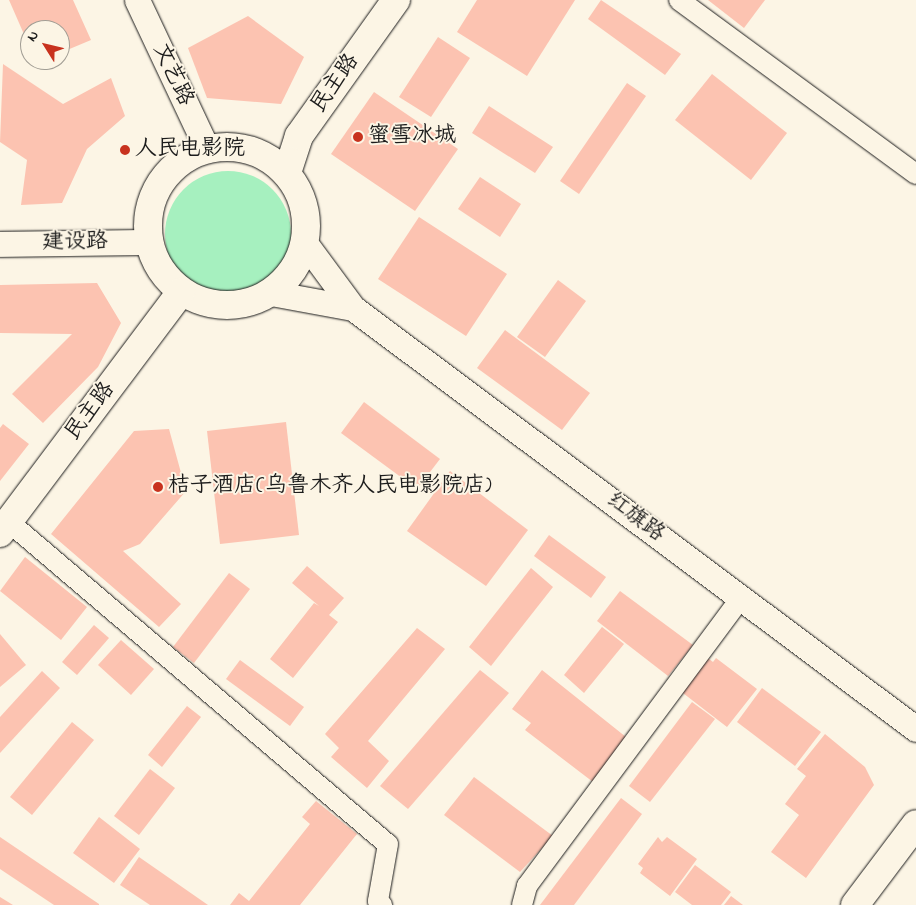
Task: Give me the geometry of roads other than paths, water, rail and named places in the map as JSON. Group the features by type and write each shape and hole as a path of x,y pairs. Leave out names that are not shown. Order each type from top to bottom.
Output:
{"main road":[{"name":"民主路","path":"287,173 299,136 396,0"},
{"path":"207,149 250,150 287,173 305,210 305,243 298,262 271,293 250,303 226,306 202,302 181,292 159,267 149,242 152,202 167,174 207,149"},
{"name":"民主路","path":"4,528 181,292"},
{"path":"855,905 916,824"}],"street":[{"name":"文艺路","path":"137,0 207,149"},
{"path":"679,0 916,174"},
{"name":"建设路","path":"0,244 149,242"},
{"path":"305,243 353,308"},
{"path":"271,293 353,308"},
{"name":"红旗路","path":"353,308 916,729"},
{"path":"4,528 388,844 378,901 382,905"},
{"path":"522,905 527,886 741,598"}],"place":[{"name":"蜜雪冰城","path":"358,137"},
{"name":"人民电影院","path":"125,150"},
{"name":"桔子酒店(乌鲁木齐人民电影院店)","path":"158,487"}]}
